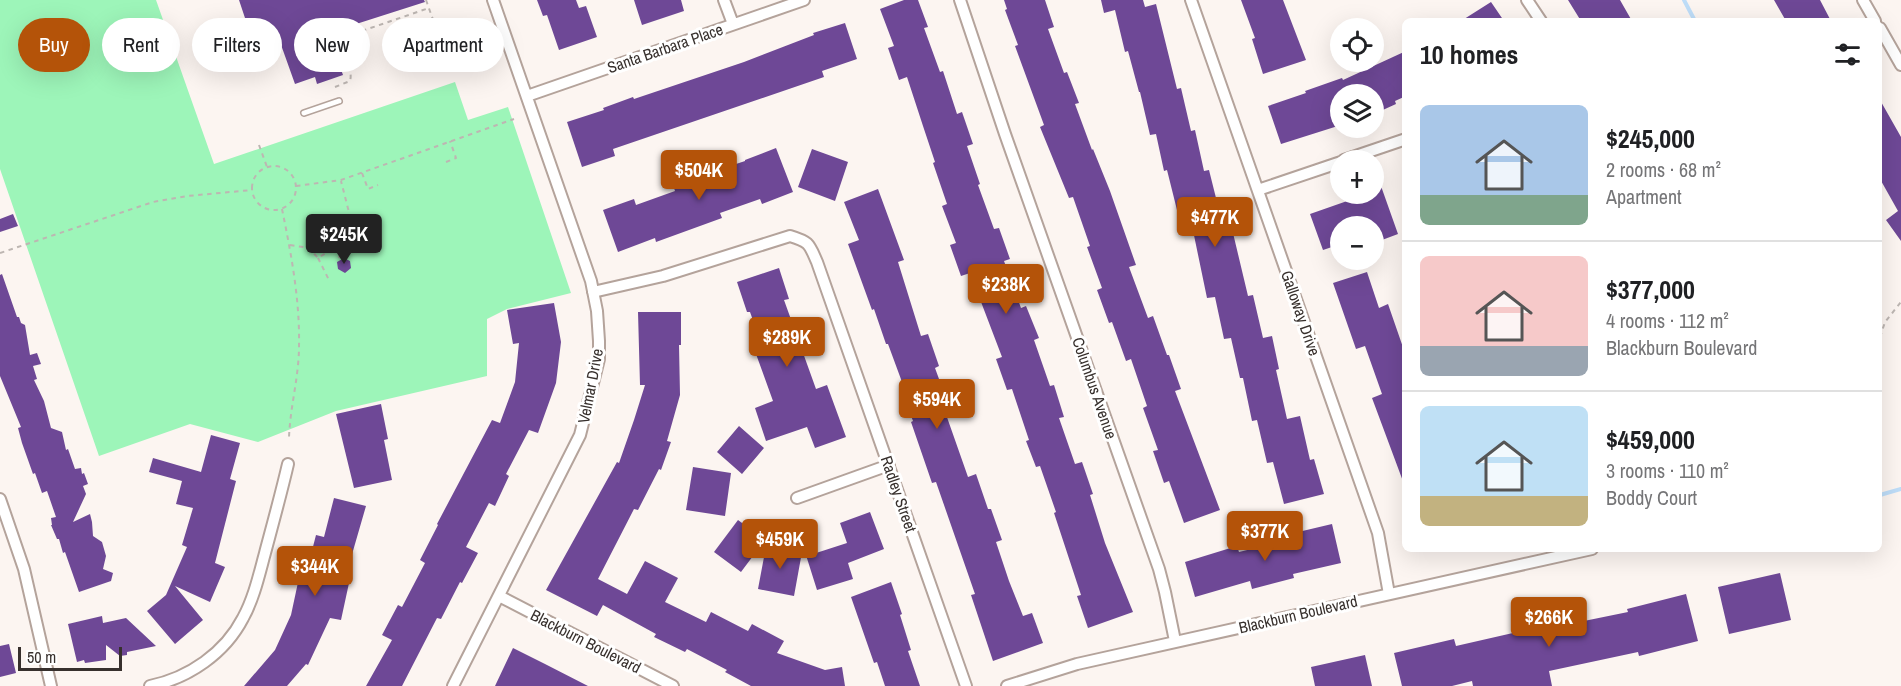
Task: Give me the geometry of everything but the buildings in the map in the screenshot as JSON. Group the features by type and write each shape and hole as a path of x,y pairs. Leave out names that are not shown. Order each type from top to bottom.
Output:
{"street":[{"name":"Velmar Drive","path":"453,686 580,435 598,358 599,341 594,292 493,0"},
{"path":"724,0 733,24"},
{"name":"Santa Barbara Place","path":"527,96 804,0"},
{"name":"Columbus Avenue","path":"960,0 1159,569 1175,641"},
{"name":"Galloway Drive","path":"1191,0 1378,534 1389,594"},
{"path":"1527,0 1539,18"},
{"path":"1863,0 1873,18"},
{"path":"1882,32 1901,65"},
{"path":"1374,150 1402,140"},
{"path":"1258,190 1330,165"},
{"name":"Radley Street","path":"594,292 663,276 790,236 808,244 817,262 966,686"},
{"path":"150,686 183,675 210,657 223,646 244,618 252,599 288,464"},
{"path":"797,498 889,465"},
{"path":"0,499 27,578 51,686"},
{"name":"Blackburn Boulevard","path":"1007,686 1077,664 1175,641 1578,552"},
{"name":"Blackburn Boulevard","path":"499,597 673,686"}],"lane":[{"path":"304,113 339,101"}],"path":[{"path":"426,0 433,18"},
{"path":"335,87 350,81 352,75 348,59 356,33 429,8"},
{"path":"296,186 341,180 514,119"},
{"path":"446,162 456,158 450,141"},
{"path":"259,145 267,167"},
{"path":"267,167 280,167 286,170 291,174 296,186 293,200 282,209 275,210 263,207 252,190 256,176 267,167"},
{"path":"362,172 368,189 378,185"},
{"path":"318,258 350,237 353,228 341,180"},
{"path":"0,253 153,202 252,190"},
{"path":"282,209 290,245 299,347 289,438"},
{"path":"350,237 355,246"},
{"path":"290,245 309,248 318,258 329,280"},
{"path":"333,249 340,258"},
{"path":"1882,332 1886,322 1901,302"}],"green space":[{"path":"0,0 156,0 162,18 102,18 102,72 180,72 180,68 214,164 455,82 468,120 508,107 571,293 507,309 487,319 487,376 336,411 258,442 190,424 99,456 0,169"}],"waterway":[{"path":"1684,0 1693,18"},
{"path":"1882,494 1901,489"}]}
